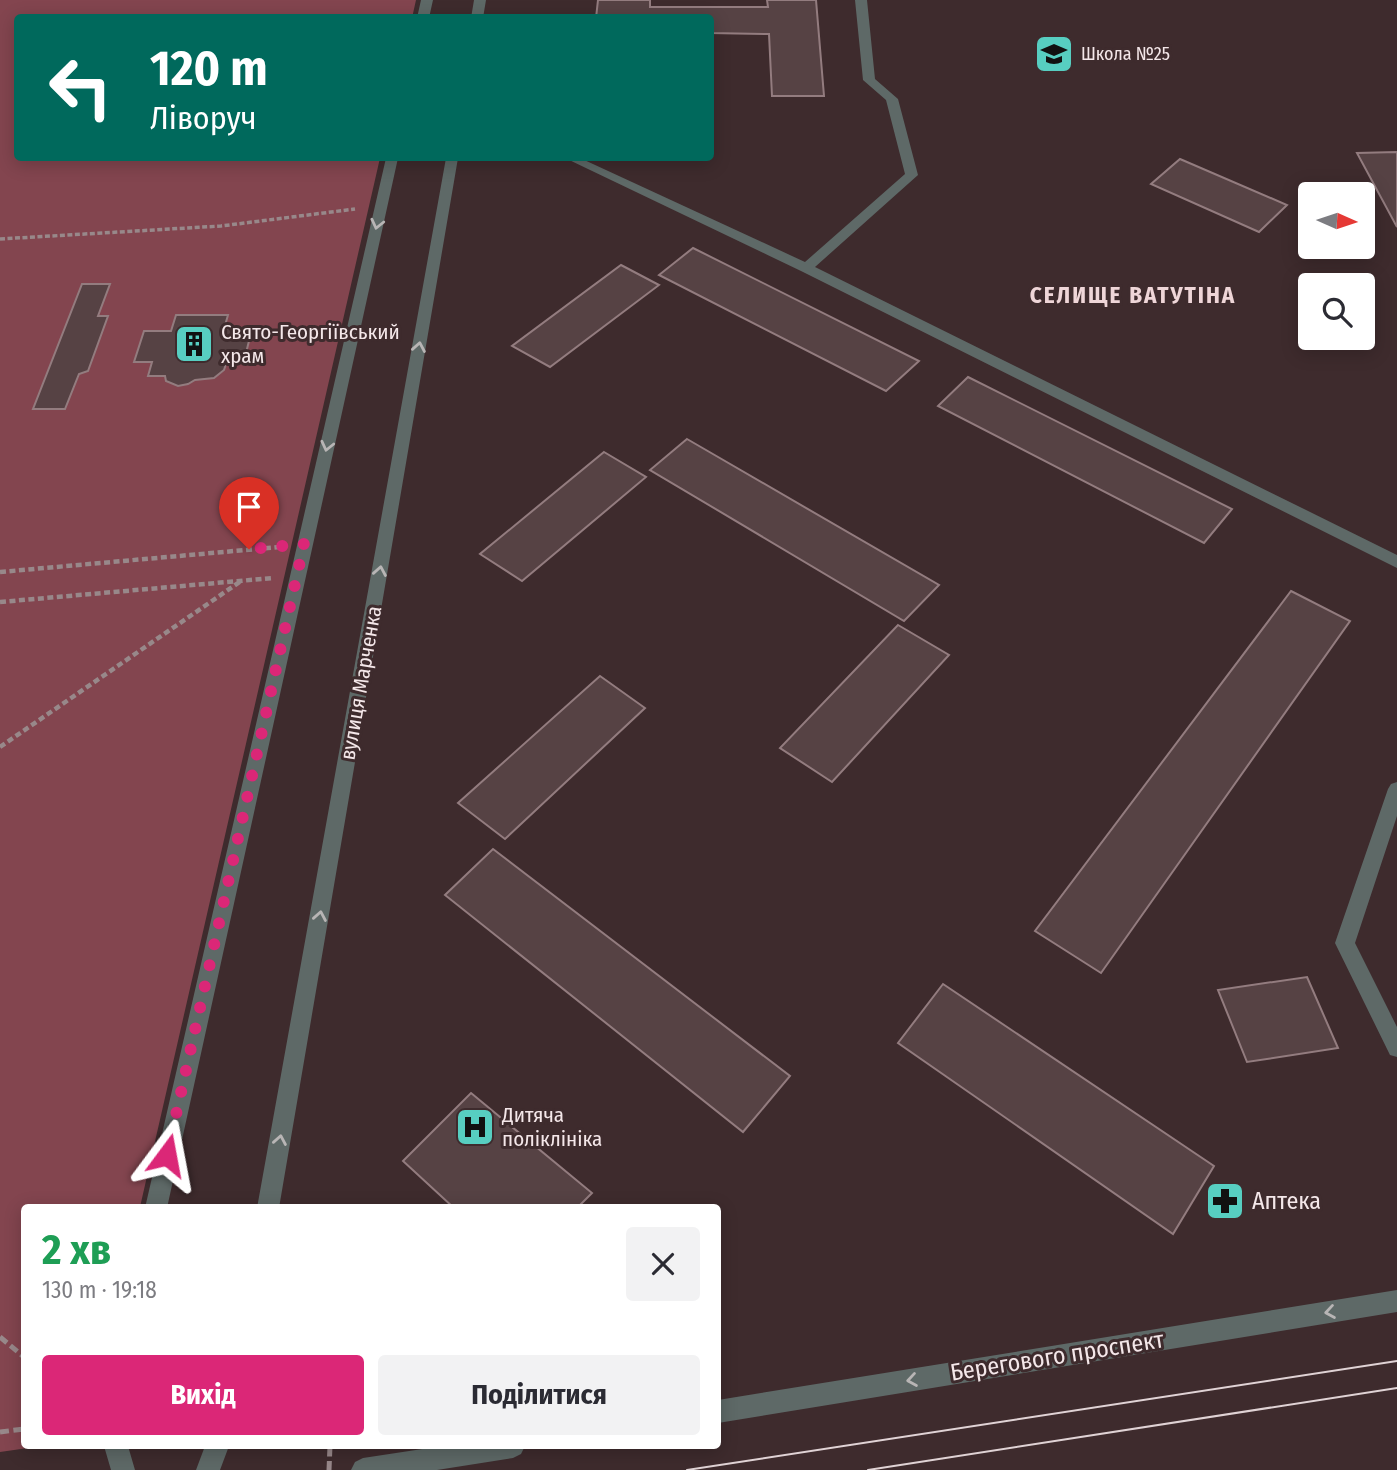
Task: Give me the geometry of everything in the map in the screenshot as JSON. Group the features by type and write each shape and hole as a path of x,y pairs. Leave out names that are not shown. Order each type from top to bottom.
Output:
{"street":[{"path":"806,268 912,175 892,99 869,80 861,0"},
{"path":"157,1204 391,161"},
{"name":"вулиця Марченка","path":"269,1204 451,161"},
{"path":"576,161 806,268 1397,562"},
{"path":"1397,789 1345,943 1397,1048"},
{"name":"Берегового проспект","path":"721,1412 1397,1301"},
{"path":"117,1449 124,1470"},
{"path":"208,1470 217,1449"},
{"path":"363,1470 494,1449"}],"path":[{"path":"0,239 221,226 381,206"},
{"path":"0,572 304,544"},
{"path":"0,602 298,576"},
{"path":"0,747 242,581"},
{"path":"0,1337 21,1354"},
{"path":"0,1426 3,1432 21,1429"},
{"path":"329,1470 330,1449"}],"shaded area":[{"path":"0,0 416,0 413,14 14,14 14,161 379,161 141,1204 21,1204 21,1449 0,1452"}],"building":[{"path":"598,0 650,0 650,7 768,7 767,0 816,0 824,96 772,96 769,34 714,33 714,14 596,14"},
{"path":"1397,152 1397,227 1376,188 1376,182 1373,182 1357,153"},
{"path":"1180,159 1287,205 1259,232 1151,184"},
{"path":"693,248 919,361 886,391 659,275"},
{"path":"621,265 659,285 550,367 512,346"},
{"path":"82,284 110,284 98,316 108,316 88,371 79,374 65,409 33,409"},
{"name":"Свято-Георгіївський храм","path":"176,315 228,315 224,329 252,329 245,357 237,357 235,364 226,364 224,370 214,378 195,380 178,386 166,381 165,376 148,376 152,362 134,362 144,331 171,331"},
{"path":"968,377 1232,509 1204,543 938,406"},
{"path":"687,439 939,585 904,621 650,470"},
{"path":"604,452 646,477 522,581 480,554"},
{"path":"1291,591 1350,621 1101,973 1035,931"},
{"path":"898,625 949,655 832,782 780,748"},
{"path":"600,676 645,708 505,839 458,803"},
{"path":"493,849 790,1076 743,1132 445,895"},
{"path":"1307,977 1338,1048 1247,1062 1218,990"},
{"path":"943,984 1214,1166 1173,1234 898,1043"},
{"name":"Дитяча поліклініка","path":"471,1093 592,1193 581,1204 450,1204 403,1161"}],"tram line":[{"path":"687,1470 1397,1361"},
{"path":"868,1470 1397,1388"}],"place":[{"name":"Школа №25","path":"1054,54"},
{"name":"Свято-Георгіївський храм","path":"194,344"},
{"name":"Дитяча поліклініка","path":"475,1127"},
{"name":"Аптека","path":"1225,1201"}],"district":[{"name":"СЕЛИЩЕ ВАТУТІНА","path":"1133,295"}],"route":[{"path":"167,1155 304,544 249,549"}]}
